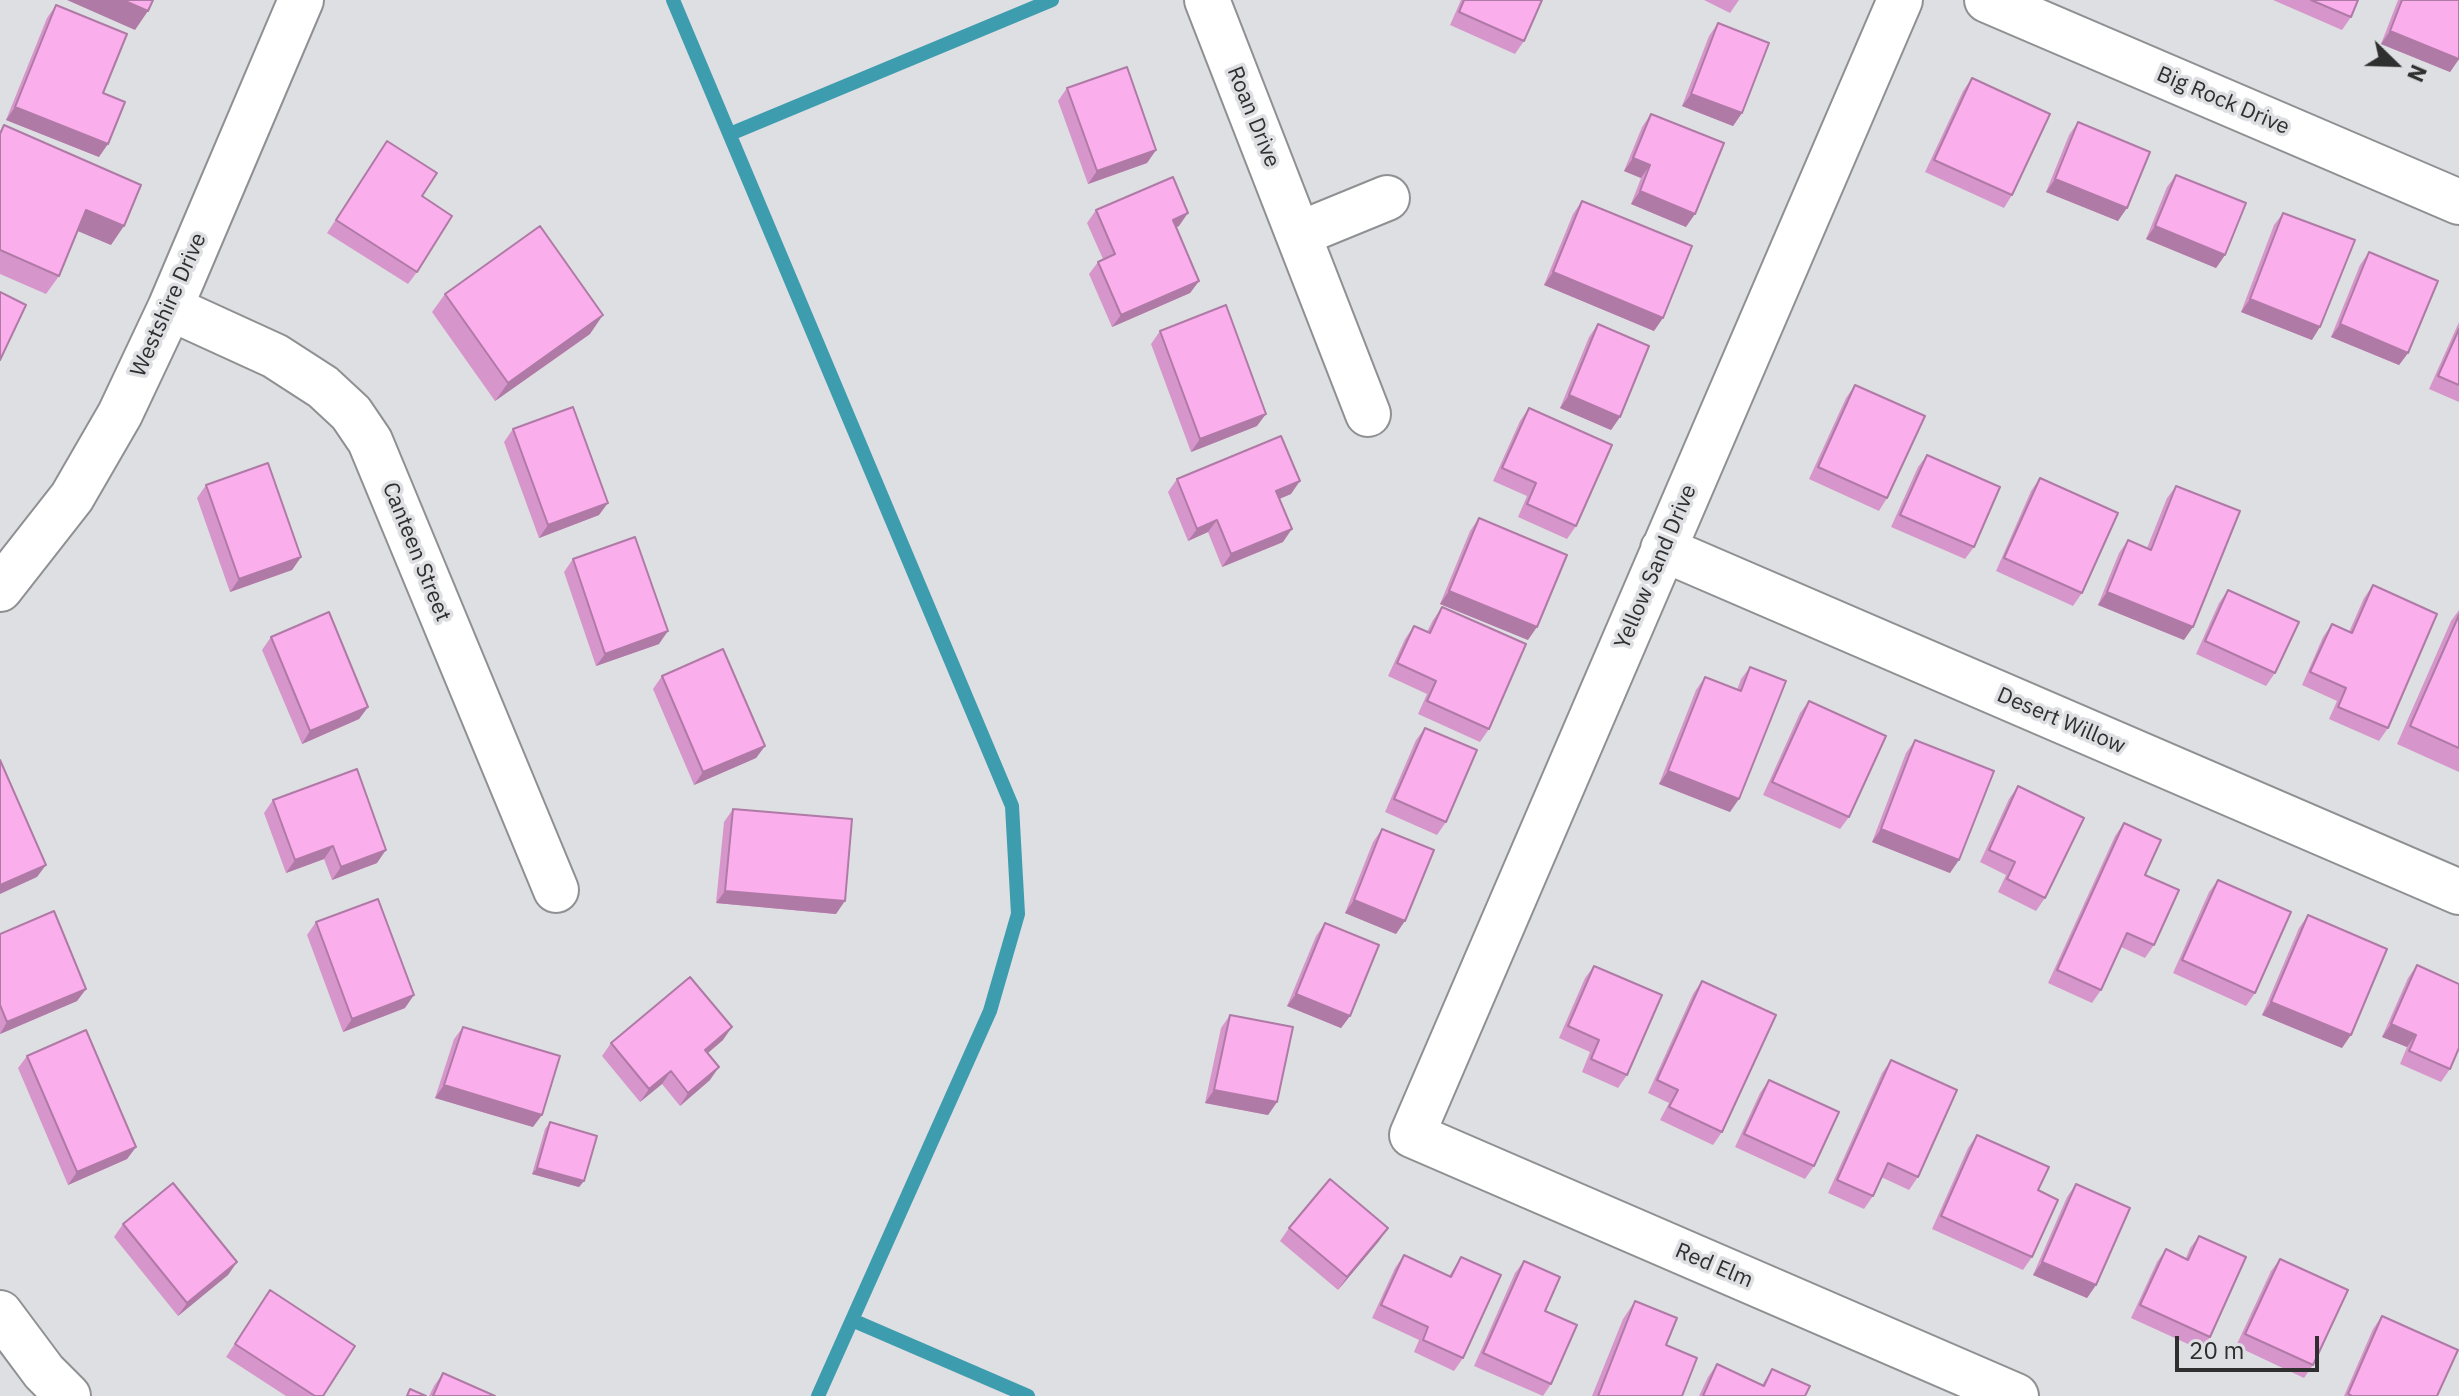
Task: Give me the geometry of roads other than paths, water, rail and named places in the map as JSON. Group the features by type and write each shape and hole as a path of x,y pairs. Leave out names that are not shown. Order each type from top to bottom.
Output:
{"street":[{"name":"Westshire Drive","path":"0,589 72,497 120,414 170,308 301,0"},
{"name":"Roan Drive","path":"1207,0 1368,414"},
{"name":"Yellow Sand Drive","path":"1412,1135 1900,0"},
{"name":"Big Rock Drive","path":"1987,0 2459,202"},
{"path":"1299,234 1387,198"},
{"name":"Canteen Street","path":"170,308 275,356 323,387 351,413 370,441 556,890"},
{"name":"Desert Willow","path":"1663,549 2459,892"},
{"name":"Red Elm","path":"1412,1135 2016,1396"},
{"path":"0,1313 44,1372 68,1396"}],"waterway":[{"path":"673,0 1012,806 1018,914 990,1011 818,1396"},
{"path":"730,134 1052,0"},
{"path":"852,1320 1028,1396"}]}
